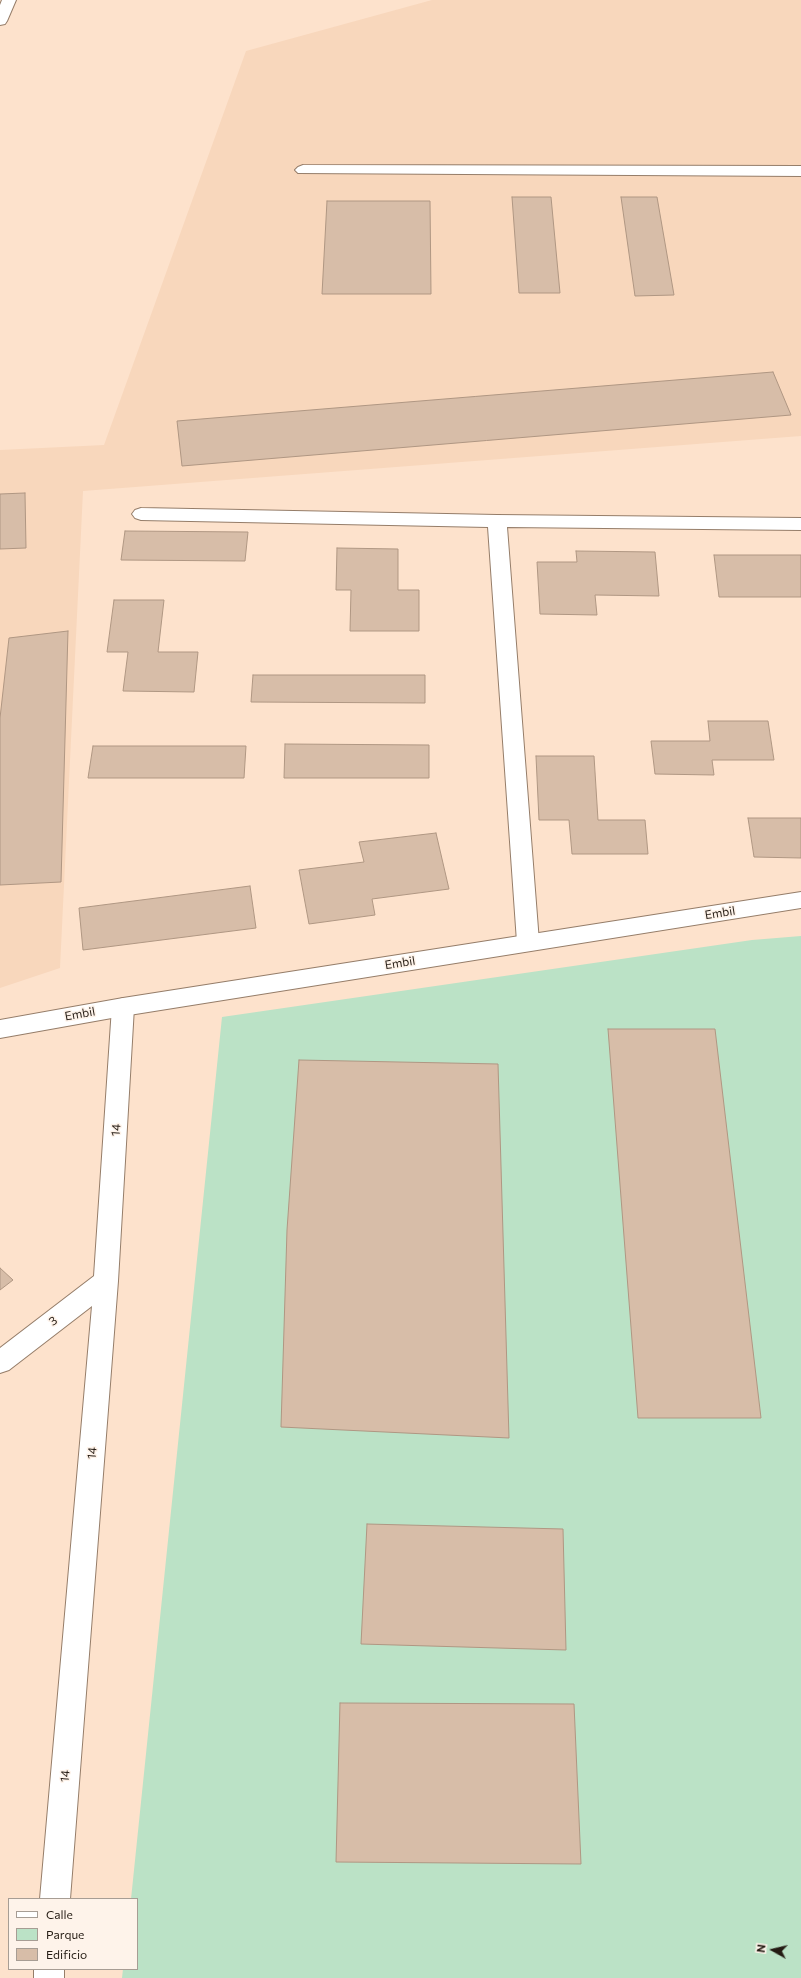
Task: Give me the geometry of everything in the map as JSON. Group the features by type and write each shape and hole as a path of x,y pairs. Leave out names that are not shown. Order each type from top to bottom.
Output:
{"street":[{"path":"0,21 9,0"},
{"path":"303,170 801,170"},
{"path":"141,514 497,521 801,524"},
{"path":"497,521 528,942"},
{"name":"Embil","path":"0,1029 123,1006 801,900"},
{"name":"14","path":"55,1898 106,1281 123,1006"},
{"name":"3","path":"0,1362 106,1281"}],"shaded area":[{"path":"432,0 801,0 801,436 83,491 60,968 0,988 0,450 104,445 246,51"}],"green space":[{"path":"801,936 801,1978 122,1978 123,1970 138,1970 138,1898 131,1898 222,1017 752,940"}],"building":[{"path":"512,197 551,197 560,293 519,293"},
{"path":"621,197 657,197 674,295 635,296"},
{"path":"327,201 430,201 431,294 322,294"},
{"path":"773,372 791,415 182,466 177,421"},
{"path":"25,493 26,548 0,549 0,494"},
{"path":"125,531 248,532 245,561 121,560"},
{"path":"337,548 398,549 398,590 419,590 419,631 350,631 351,590 336,590"},
{"path":"576,551 655,552 659,596 595,595 597,615 540,614 537,562 577,562"},
{"path":"714,555 801,555 801,597 719,597"},
{"path":"114,600 164,600 158,652 198,652 194,692 123,691 128,652 107,652"},
{"path":"68,631 61,882 0,885 0,718 9,638"},
{"path":"253,675 425,675 425,703 251,702"},
{"path":"708,721 768,721 774,760 712,760 714,775 655,774 651,741 710,741"},
{"path":"285,744 429,745 429,778 284,778"},
{"path":"93,746 246,746 244,778 88,778"},
{"path":"536,756 594,756 598,820 645,820 648,854 572,854 569,820 539,820"},
{"path":"748,818 801,818 801,858 754,857"},
{"path":"436,833 449,889 372,899 375,915 309,924 299,870 364,862 359,842"},
{"path":"250,886 256,928 83,950 79,908"},
{"path":"608,1029 715,1029 761,1418 638,1418"},
{"path":"299,1060 498,1064 509,1438 281,1427 287,1230"},
{"path":"0,1268 13,1280 0,1290"},
{"path":"367,1524 563,1529 566,1650 361,1644"},
{"path":"340,1703 574,1704 581,1864 336,1862"}]}
